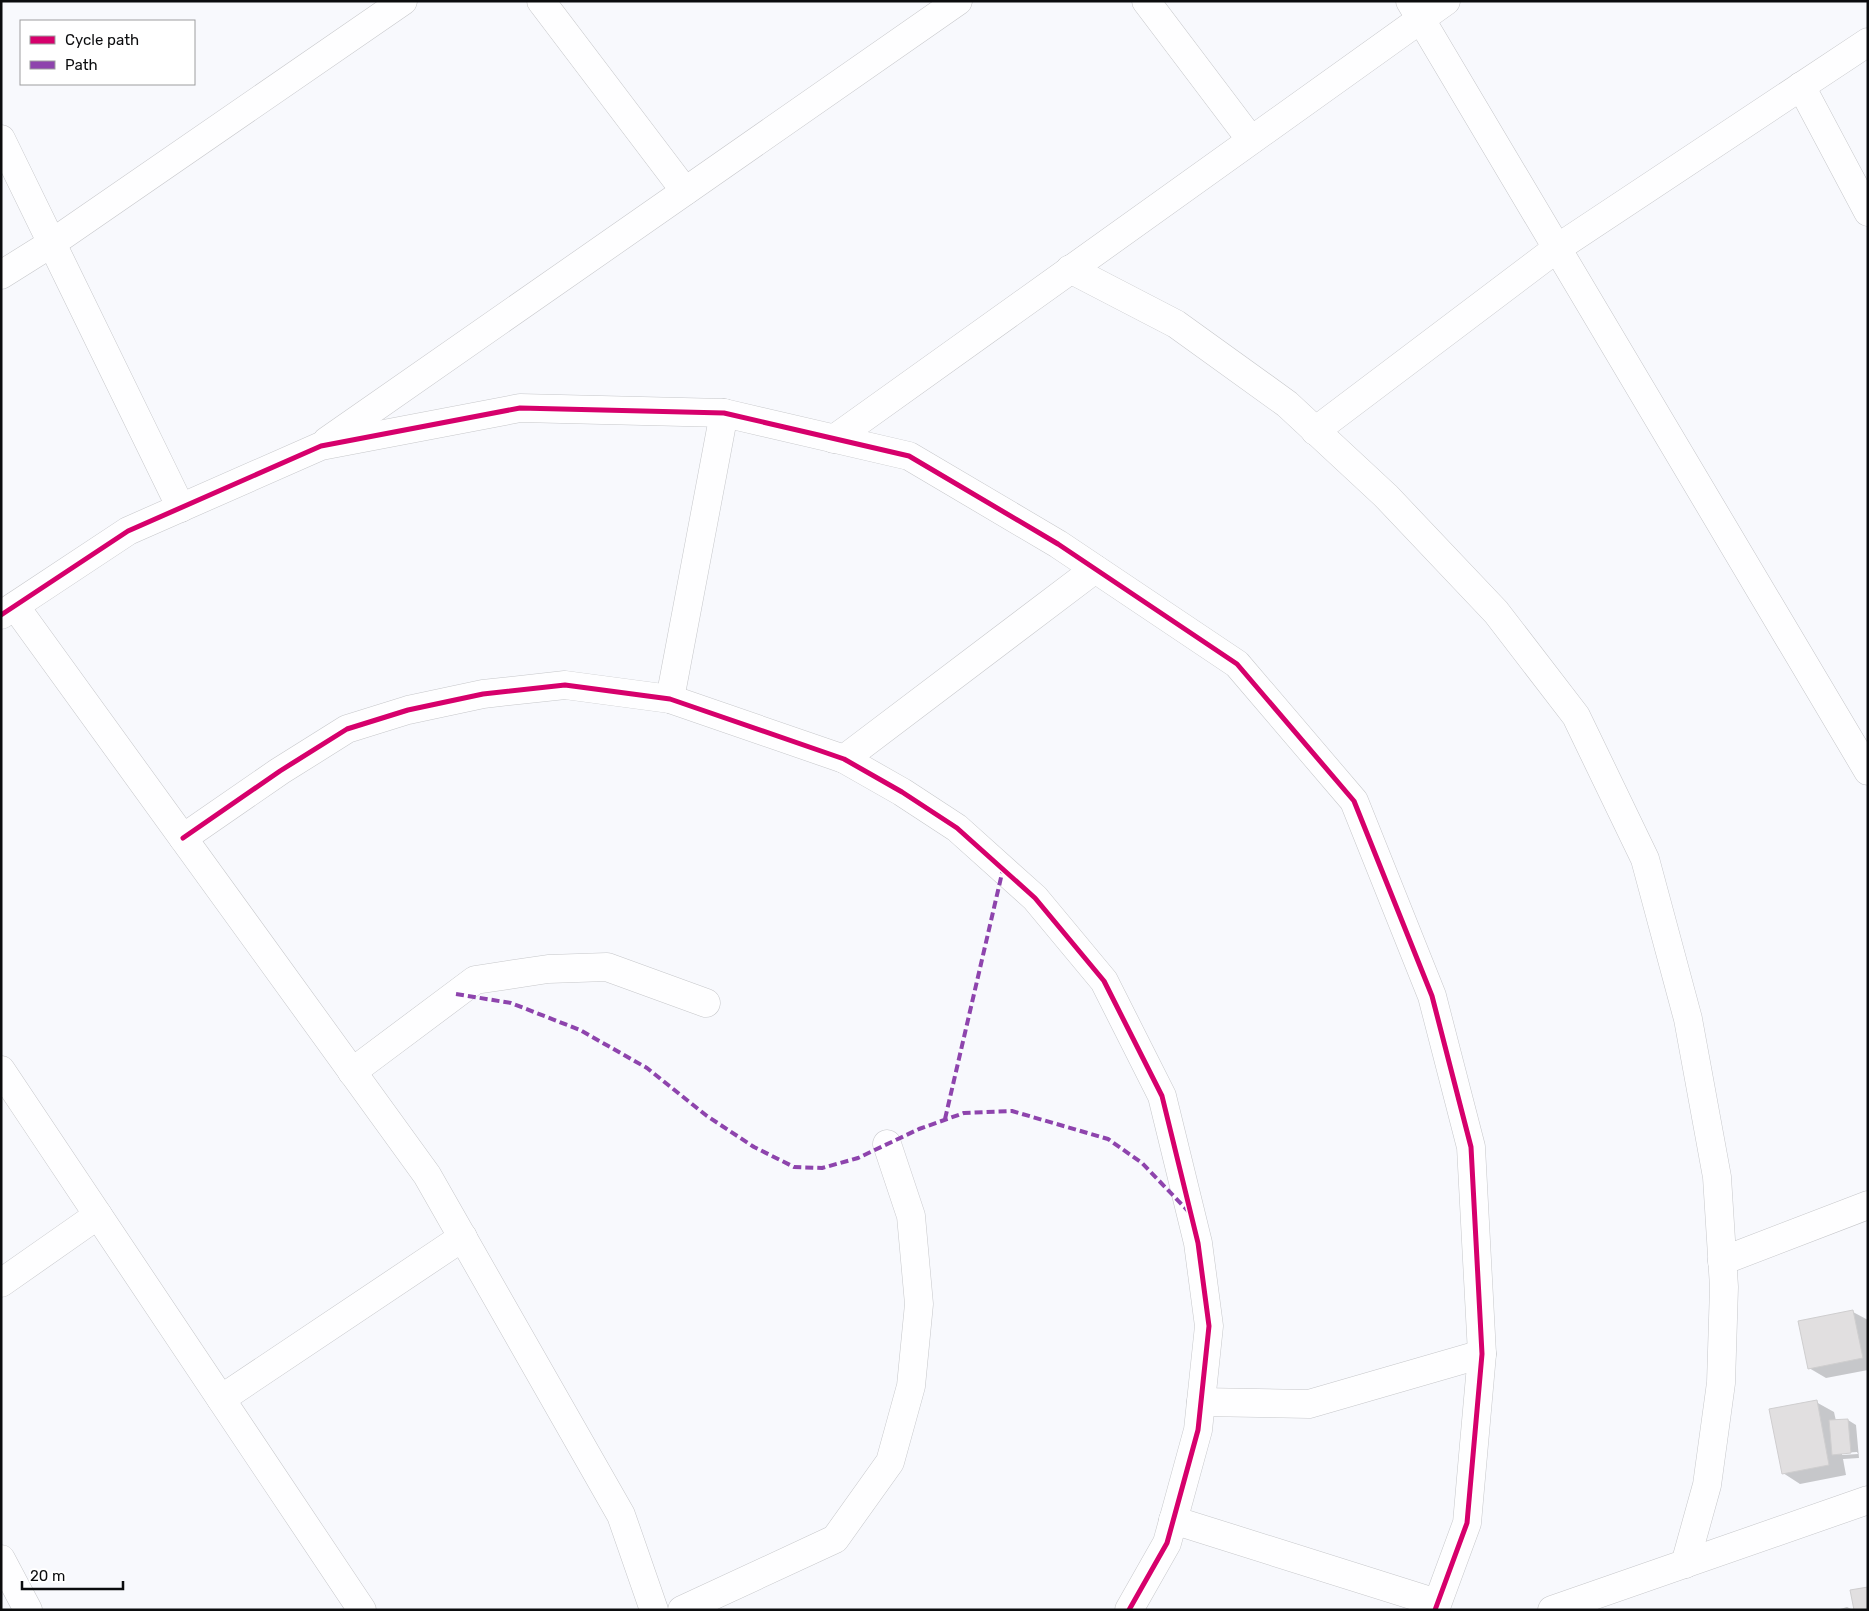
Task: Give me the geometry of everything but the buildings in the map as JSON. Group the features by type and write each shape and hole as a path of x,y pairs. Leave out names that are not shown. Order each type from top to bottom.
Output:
{"street":[{"path":"1,275 52,243 403,1"},
{"path":"541,1 685,191"},
{"path":"654,1610 621,1515 427,1175 183,838 8,610 128,531 321,446 958,1"},
{"path":"1146,1 1251,140"},
{"path":"834,438 1251,140 1414,10 1446,1"},
{"path":"1414,10 1868,771"},
{"path":"1315,430 1556,249 1868,42"},
{"path":"1801,86 1868,212"},
{"path":"1,139 181,508"},
{"path":"1070,269 1176,324 1287,404 1386,496 1496,612 1576,716 1645,859 1685,1010 1716,1177 1724,1287 1721,1383 1707,1484 1685,1564"},
{"path":"321,446 520,408 724,412 909,456 1058,544 1237,664 1354,801 1432,996 1471,1147 1482,1354 1467,1523 1436,1606 1173,1520"},
{"path":"670,699 724,412"},
{"path":"844,759 1095,568"},
{"path":"183,838 280,771 347,729 408,710 483,694 565,685 670,699 844,759 902,792 957,828 1034,898 1104,981 1162,1096 1198,1243 1209,1326 1198,1430 1167,1543 1129,1610"},
{"path":"352,1072 475,980 548,969 607,967 706,1003"},
{"path":"1,1070 362,1610"},
{"path":"682,1610 834,1539 890,1462 911,1386 919,1304 910,1216 887,1144"},
{"path":"1722,1260 1868,1205"},
{"path":"1,1284 98,1215"},
{"path":"220,1398 463,1237"},
{"path":"1201,1402 1309,1404 1482,1354"},
{"path":"1552,1610 1868,1500"},
{"path":"1,1558 28,1610"}],"marked path":[{"path":"945,1119 1003,869"},
{"path":"456,994 511,1003 580,1030 647,1068 707,1116 754,1147 794,1167 822,1168 858,1158 919,1129 964,1113 1012,1111 1108,1139 1142,1163 1189,1212"}],"cycle path":[{"path":"1,615 128,531 321,446 520,408 724,413 909,456 1058,544 1237,664 1354,801 1432,996 1471,1147 1482,1354 1467,1523 1435,1610"},
{"path":"183,838 280,771 347,729 408,710 483,694 565,685 670,699 844,759 902,792 957,828 1035,898 1104,981 1162,1096 1198,1243 1209,1326 1198,1430 1167,1543 1129,1610"}]}
